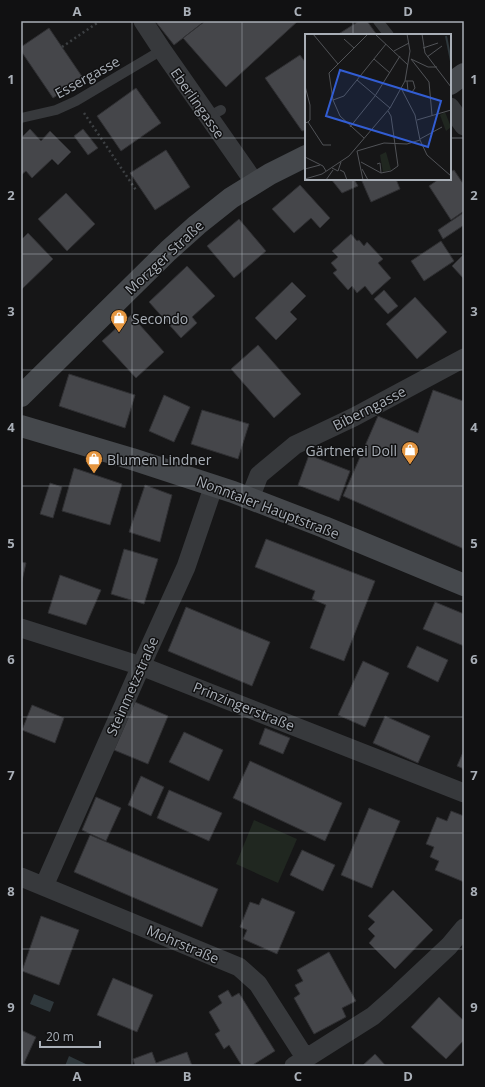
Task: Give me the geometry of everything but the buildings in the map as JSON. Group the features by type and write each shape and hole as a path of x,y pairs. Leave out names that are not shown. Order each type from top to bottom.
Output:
{"main road":[{"path":"451,83 464,74"},
{"name":"Morzger Straße","path":"21,396 35,380 197,225 231,198 255,183 305,157"},
{"name":"Nonntaler Hauptstraße","path":"21,426 214,485 324,527 464,585"}],"street":[{"name":"Eberlingasse","path":"143,21 162,50 215,113 255,183"},
{"path":"451,108 464,126"},
{"name":"Biberngasse","path":"250,498 259,475 295,445 354,417 464,358"},
{"name":"Steinmetzstraße","path":"44,886 187,565 214,485"},
{"name":"Prinzingerstraße","path":"21,628 141,666 464,793"},
{"name":"Mohrstraße","path":"21,877 239,968 258,984 300,1062"},
{"path":"300,1062 373,1016 443,951 464,928"}],"lane":[{"path":"378,21 388,34"},
{"name":"Essergasse","path":"21,118 56,110 76,101 162,50"}],"path":[{"path":"62,47 100,21"},
{"path":"76,101 136,190"}],"shaded area":[{"path":"254,820 297,839 278,883 236,864"},
{"path":"34,994 54,1002 50,1012 30,1004"},
{"path":"69,1056 90,1066 65,1066"}],"place":[{"name":"Secondo","path":"119,333"},
{"name":"Gärtnerei Doll","path":"410,465"},
{"name":"Blumen Lindner","path":"94,474"}]}
